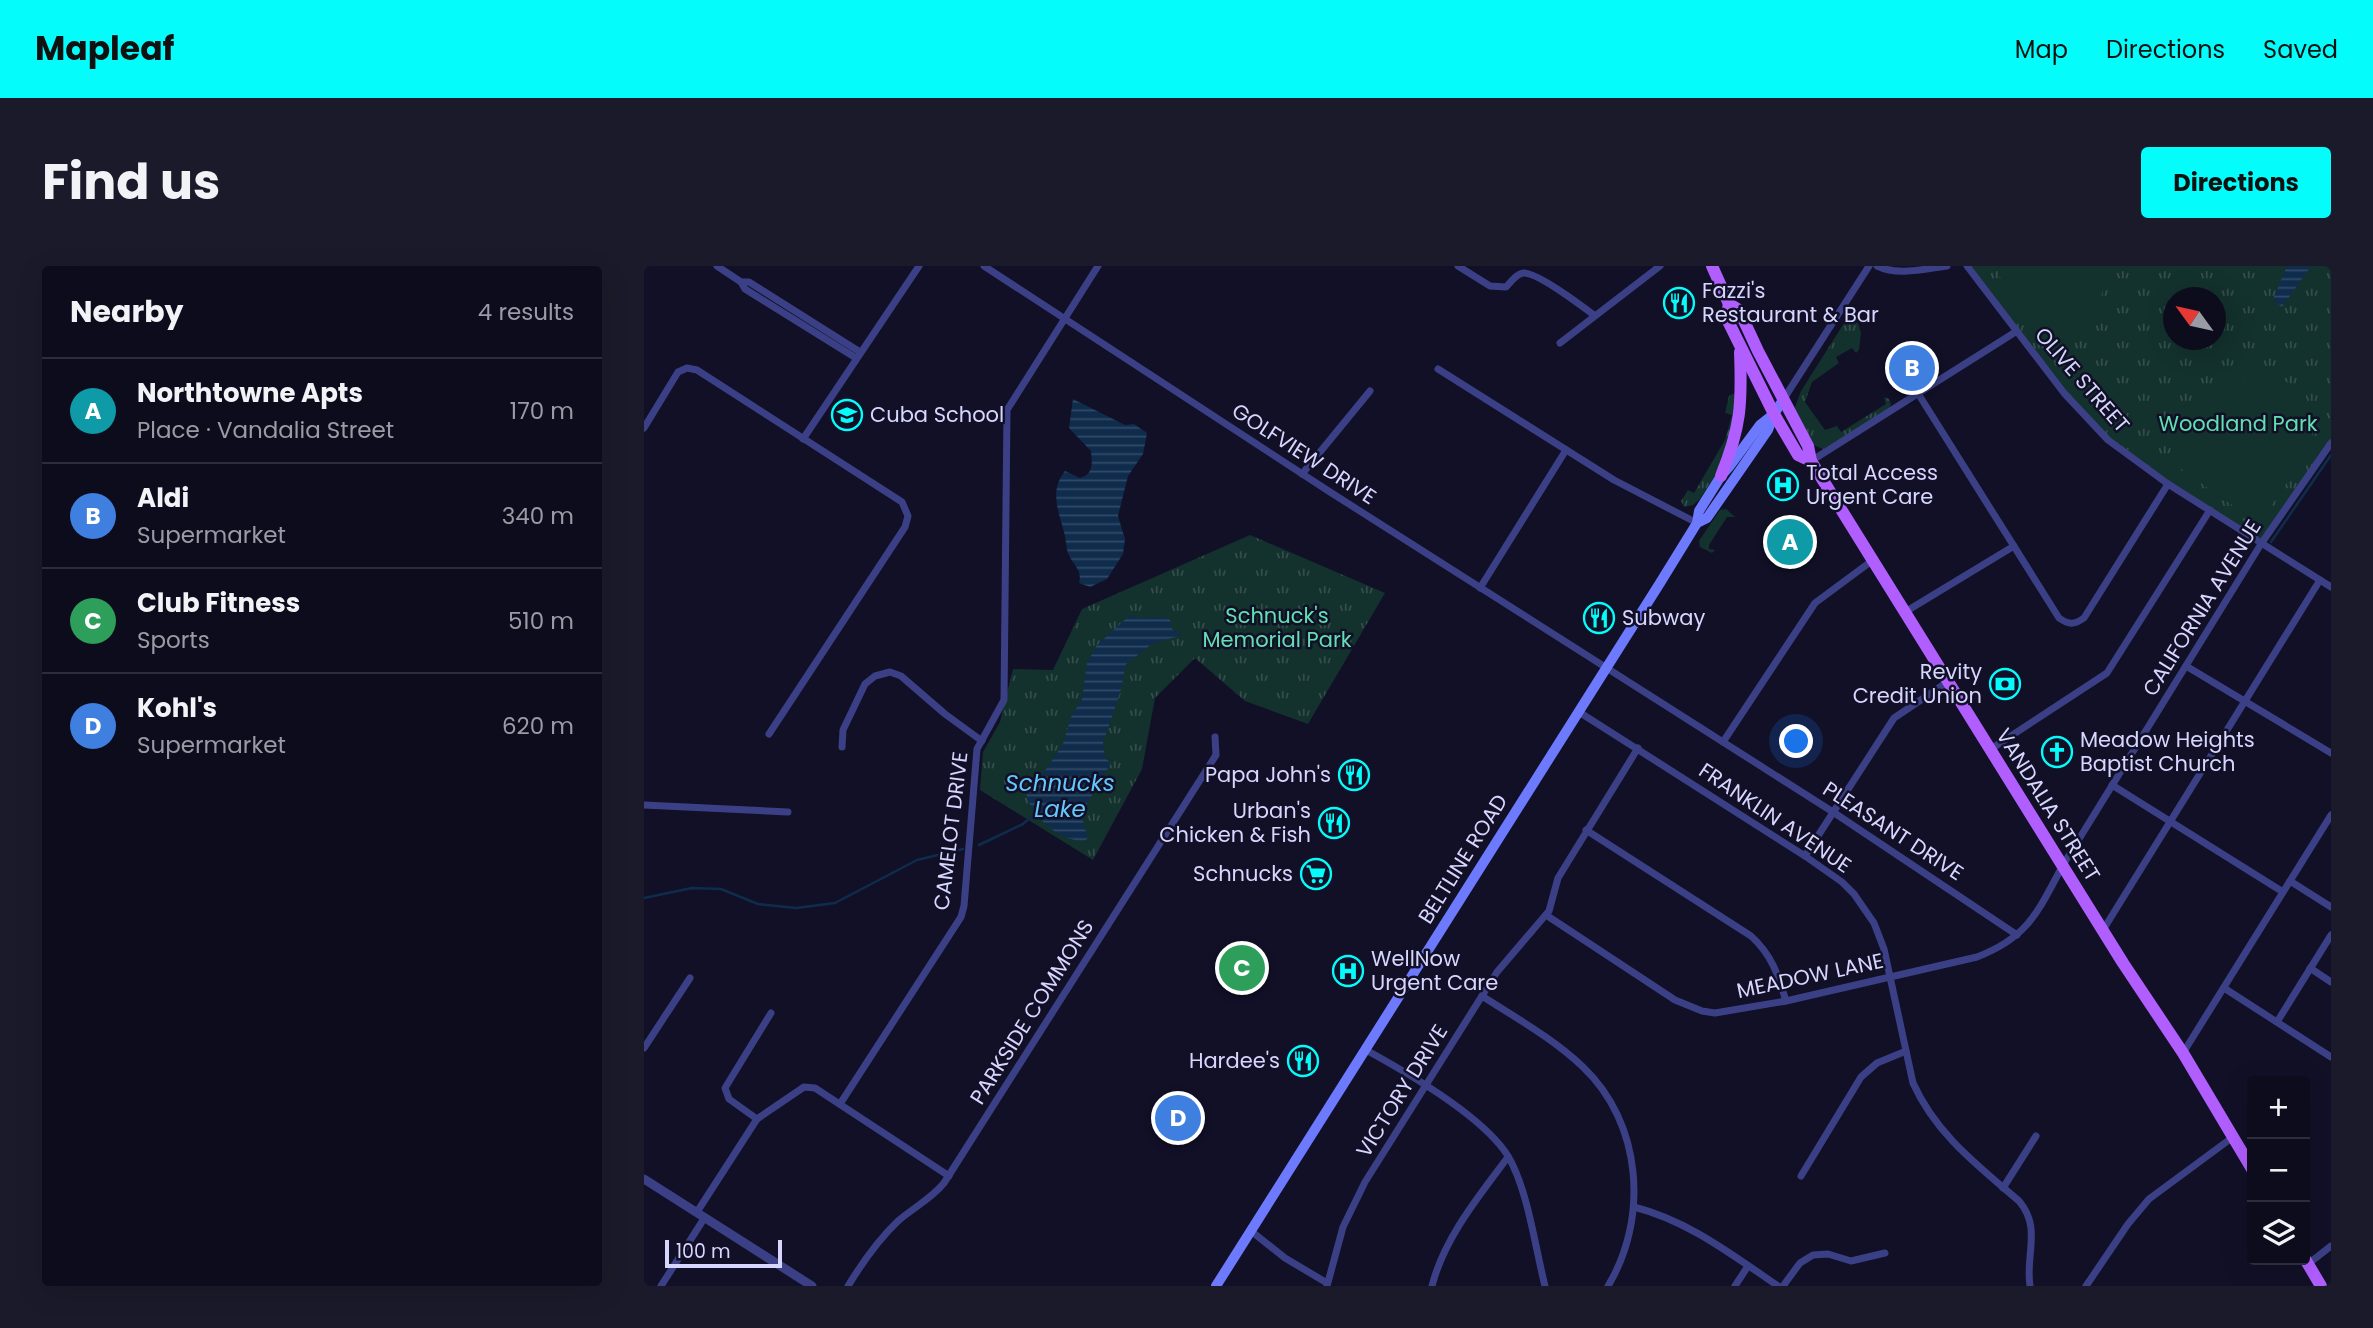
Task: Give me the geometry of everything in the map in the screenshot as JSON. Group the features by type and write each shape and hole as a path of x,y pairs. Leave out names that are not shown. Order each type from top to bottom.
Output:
{"main road":[{"name":"VANDALIA STREET","path":"1712,266 1729,304 1739,310 1808,446 1811,461 2247,1161"},
{"name":"VANDALIA STREET","path":"1729,304 1726,317 1774,414 1798,454 1811,461"},
{"path":"1721,475 1738,428 1741,396 1740,344"},
{"name":"BELTLINE ROAD","path":"1697,523 1707,518 1768,430 1783,400"},
{"name":"BELTLINE ROAD","path":"1216,1286 1697,523 1699,511 1721,475 1760,425 1774,414"},
{"path":"2308,1265 2321,1286"}],"street":[{"path":"717,266 741,282 750,282 858,355"},
{"path":"803,439 919,266"},
{"name":"GOLFVIEW DRIVE","path":"984,266 1606,669"},
{"name":"CAMELOT DRIVE","path":"840,1104 961,917 977,749 1004,700 1007,410 1098,266"},
{"path":"1458,266 1493,287 1506,287 1519,274 1529,274 1594,315"},
{"path":"1560,342 1660,266"},
{"path":"1783,400 1869,266"},
{"path":"1877,266 1884,270 1913,271 1947,266"},
{"name":"OLIVE STREET","path":"1967,266 2092,425 2124,454 2331,587"},
{"path":"1811,461 2017,331"},
{"path":"644,428 675,377 687,368 697,370 902,502 907,512 905,527 769,734"},
{"path":"1438,369 1566,450 1661,506 1697,523"},
{"path":"1302,474 1370,391"},
{"path":"1919,395 2059,618 2067,624 2076,624 2084,618 2168,484"},
{"name":"CALIFORNIA AVENUE","path":"2063,865 2262,544 2331,443"},
{"path":"1480,588 1566,450"},
{"path":"1991,749 2107,673 2120,657 2210,510"},
{"path":"1905,612 2014,545"},
{"path":"1723,742 1815,603 1873,560"},
{"path":"2103,930 2320,580"},
{"path":"2186,666 2331,753"},
{"name":"PLEASANT DRIVE","path":"1606,669 1833,812 2017,935"},
{"path":"842,747 843,730 865,684 875,676 890,672 901,676 946,715 982,741"},
{"path":"1804,856 1894,718 1949,681"},
{"name":"FRANKLIN AVENUE","path":"1579,712 1842,882 1865,908 1880,936 1913,1083 1930,1116 1952,1142 2022,1205 2031,1223 2030,1286"},
{"name":"PARKSIDE COMMONS","path":"848,1286 862,1262 897,1223 936,1192 949,1176 1216,755 1215,737"},
{"name":"VICTORY DRIVE","path":"1327,1284 1335,1249 1354,1202 1509,955 1546,915 1558,878 1638,748"},
{"path":"2112,785 2283,892"},
{"path":"644,806 788,812"},
{"path":"2183,1054 2331,815"},
{"path":"1586,830 1751,936 1768,953 1775,966 1786,1001"},
{"name":"MEADOW LANE","path":"1546,915 1687,1006 1715,1013 1786,1001 1977,957 2004,945 2033,920 2063,865"},
{"path":"2290,881 2331,907"},
{"path":"2277,1022 2331,935"},
{"path":"2311,968 2331,982"},
{"path":"644,1048 690,978"},
{"path":"2224,988 2331,1057"},
{"path":"1482,996 1583,1067 1598,1084 1617,1115 1630,1149 1634,1207 1626,1245 1608,1286"},
{"path":"757,1119 729,1098 725,1088 771,1013"},
{"path":"1366,1050 1477,1122 1498,1142 1520,1184 1545,1286"},
{"path":"1801,1176 1861,1077 1877,1063 1906,1051"},
{"path":"661,1286 757,1119 804,1087 815,1088 949,1176"},
{"path":"2003,1188 2036,1136"},
{"path":"2086,1286 2127,1224 2148,1199 2233,1137"},
{"path":"1432,1286 1447,1248 1467,1214 1508,1157"},
{"path":"644,1179 812,1286"},
{"path":"1634,1207 1680,1222 1781,1286 1800,1263 1813,1255 1828,1254 1851,1261 1885,1253"},
{"path":"1251,1231 1285,1258 1327,1284"},
{"path":"2310,1259 2331,1246"},
{"path":"1735,1286 1748,1266"}],"green space":[{"name":"Woodland Park","path":"1967,266 2331,266 2331,443 2261,544 2125,454 2080,410"},
{"path":"2002,266 2104,266 2102,294 2097,306 2084,329 2057,362 2001,287 2003,284 1999,274"},
{"path":"1846,320 1858,323 1861,333 1859,350 1856,353 1852,348 1836,357 1839,363 1812,382 1805,402 1825,430 1837,426 1841,432 1886,404 1884,397 1889,399 1891,405 1888,410 1823,449 1813,445 1794,410 1801,391"},
{"path":"2262,366 2302,392 2310,407 2313,444 2259,524 2171,462 2172,426"},
{"path":"1736,395 1737,415 1720,468 1700,499 1693,505 1684,507 1681,501 1688,490 1694,493 1725,440 1732,415 1725,413 1729,396"},
{"path":"1726,509 1735,517 1727,517 1709,545 1709,549 1715,550 1712,553 1700,547 1699,541 1720,510"},
{"name":"Schnuck's Memorial Park","path":"1250,535 1385,593 1308,724 1245,701 1195,658 1155,698 1142,769 1093,860 980,790 983,752 1000,722 1013,669 1053,670 1082,609"}],"water":[{"path":"2287,266 2311,266 2282,307 2273,299"},
{"path":"1073,399 1125,425 1134,424 1147,433 1143,454 1128,476 1118,516 1125,539 1123,554 1107,579 1090,587 1079,583 1080,574 1067,551 1056,495 1065,471 1080,478 1088,474 1091,468 1091,451 1069,428"},
{"name":"Schnucks Lake","path":"1130,615 1139,618 1166,617 1170,620 1173,631 1181,633 1180,636 1153,643 1126,664 1120,693 1103,743 1105,758 1111,763 1083,815 1088,838 1085,841 1076,840 1057,833 1040,819 1026,792 1063,744 1071,717 1082,699 1087,663 1097,645"}],"waterway":[{"path":"2271,542 2331,455"},
{"path":"979,845 1023,824 1037,812"},
{"path":"644,898 692,888 721,889 758,904 796,908 835,903 917,860 963,849"}],"place":[{"name":"Fazzi's Restaurant & Bar","path":"1679,303"},
{"name":"Aldi","path":"1912,368"},
{"name":"Cuba School","path":"847,415"},
{"name":"Total Access Urgent Care","path":"1783,485"},
{"name":"Northtowne Apts","path":"1790,542"},
{"name":"Subway","path":"1599,618"},
{"name":"Revity Credit Union","path":"2005,684"},
{"name":"Meadow Heights Baptist Church","path":"2057,752"},
{"name":"Papa John's","path":"1354,775"},
{"name":"Urban's Chicken & Fish","path":"1334,823"},
{"name":"Schnucks","path":"1316,874"},
{"name":"Club Fitness","path":"1242,968"},
{"name":"WellNow Urgent Care","path":"1348,971"},
{"name":"Hardee's","path":"1303,1061"},
{"name":"Kohl's","path":"1178,1118"}]}
